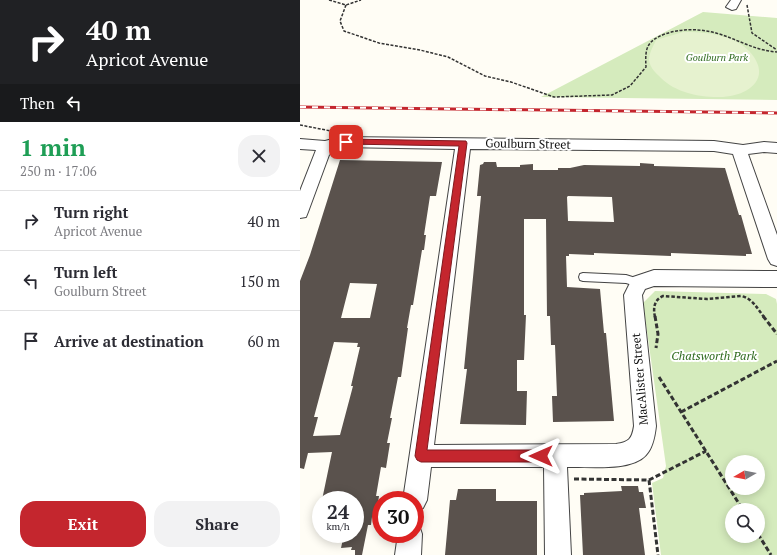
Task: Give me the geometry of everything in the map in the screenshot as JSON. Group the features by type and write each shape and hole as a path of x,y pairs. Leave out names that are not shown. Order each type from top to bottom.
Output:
{"street":[{"name":"Goulburn Street","path":"300,144 318,145 327,148 335,143 346,142 706,147 727,154 777,148"},
{"path":"416,491 463,143"},
{"path":"300,212 322,153 327,148"},
{"path":"740,153 777,259"},
{"path":"639,283 654,278 777,279"},
{"name":"MacAlister Street","path":"421,456 616,455 628,454 635,451 640,447 644,433 645,415 633,295 639,283"},
{"path":"556,456 558,555"},
{"path":"408,555 409,543"}],"lane":[{"path":"583,277 626,279 639,283"}],"path":[{"path":"329,0 346,5 361,0"},
{"path":"738,3 752,34 770,44 777,51"},
{"path":"346,5 340,21 341,28 344,31 379,43 420,50 448,57 485,76 511,82 548,95 560,97 598,97 612,95 624,90 634,82 646,68 645,54 650,44 660,36 672,32 692,30 706,31 731,38 760,50 777,51"},
{"path":"655,354 658,338 654,307 658,298 663,296 707,299 746,297 751,300 777,334"},
{"path":"681,412 777,361"},
{"path":"657,373 739,503"},
{"path":"556,479 649,480 706,451"},
{"path":"649,480 658,555"},
{"path":"764,543 771,555"}],"green space":[{"name":"Goulburn Park","path":"703,12 777,18 777,100 541,97"},
{"path":"683,32 718,35 742,45 749,51 756,61 759,70 758,78 754,85 738,94 717,97 687,93 667,83 655,72 651,65 649,60 650,52 656,40"},
{"name":"Chatsworth Park","path":"655,291 766,294 776,299 777,555 661,555 652,483 663,478 666,466 643,303"}],"building":[{"path":"340,160 442,162 436,196 430,196 424,235 426,235 424,250 422,250 413,305 411,305 401,377 398,377 390,418 392,418 387,443 390,443 386,468 381,467 377,491 372,491 371,525 368,525 362,555 355,555 355,550 351,550 352,547 341,548 342,543 364,543 364,491 324,491 332,452 308,453 304,469 300,468 300,281 310,255","holes":["350,283 377,284 370,318 341,318","334,342 358,343 357,347 360,347 351,386 353,386 340,435 313,436 318,417 314,417"]},
{"path":"484,162 496,162 497,167 520,167 520,165 533,164 533,170 558,170 558,168 570,168 584,165 640,166 640,163 654,164 654,166 725,168 752,254 746,254 746,256 671,253 671,256 594,253 594,255 569,254 569,256 566,256 567,287 600,289 604,333 606,333 614,421 553,422 552,396 557,396 555,345 551,345 550,316 547,316 546,219 524,219 524,315 526,315 524,360 517,360 517,391 527,391 526,425 460,424 467,369 464,369 481,196 477,196 480,165","holes":["568,196 612,197 614,222 568,221"]},
{"path":"621,486 638,486 639,492 643,492 646,508 639,508 645,555 583,555 580,495 584,495 584,493 622,491"},
{"path":"458,489 496,489 496,501 537,501 537,555 445,555 450,500 456,500"}],"railway":[{"path":"300,107 777,113"}],"route":[{"path":"346,142 463,143 421,456 541,456"}]}
